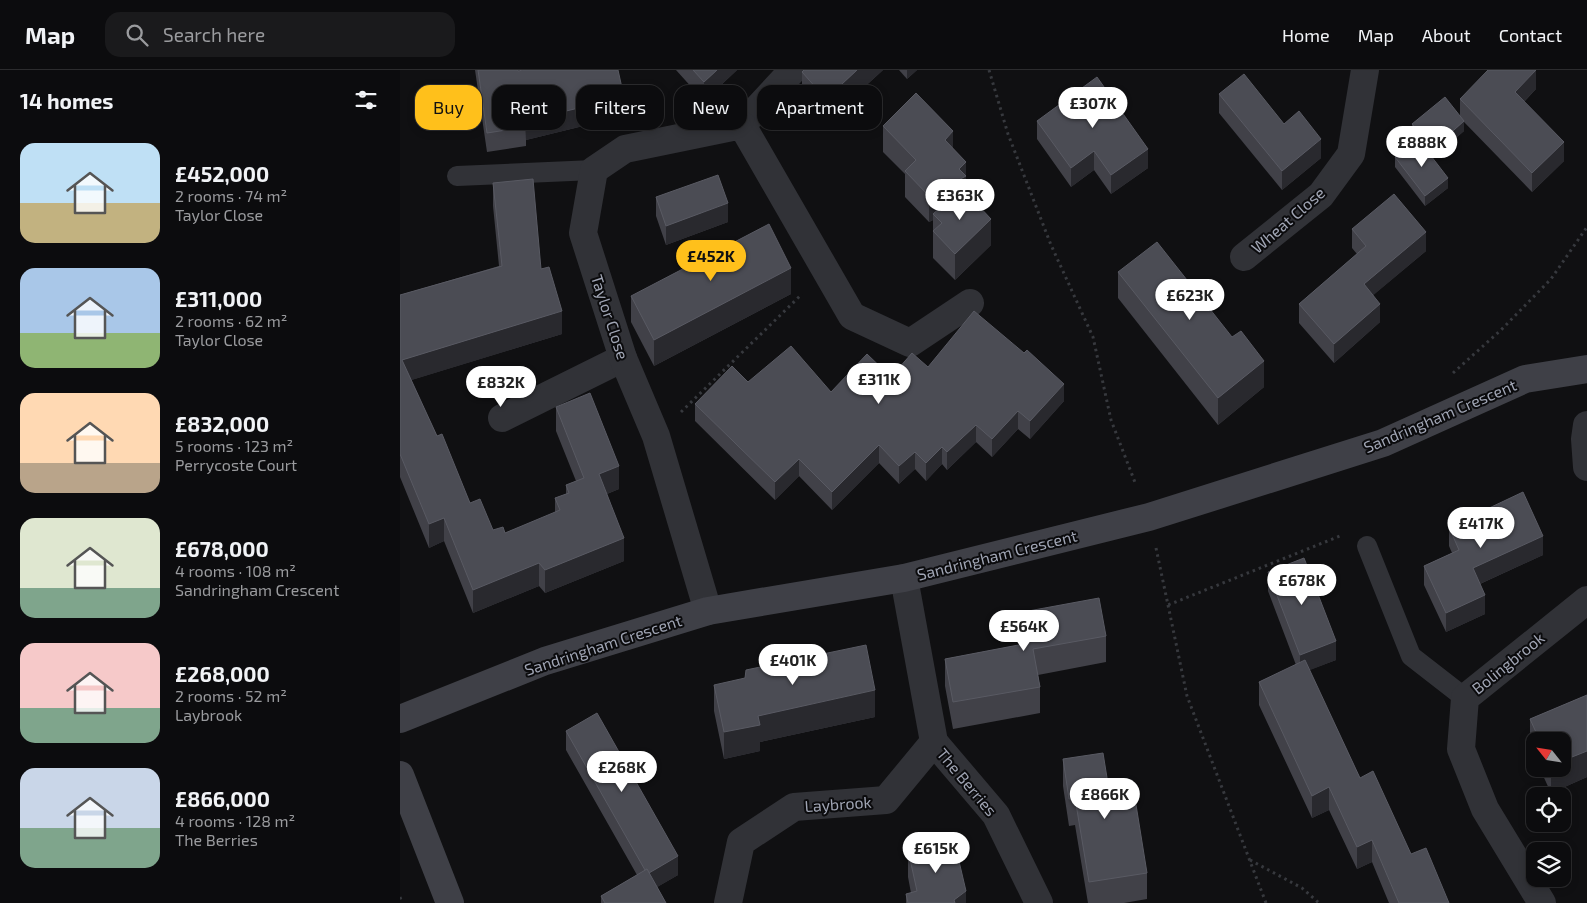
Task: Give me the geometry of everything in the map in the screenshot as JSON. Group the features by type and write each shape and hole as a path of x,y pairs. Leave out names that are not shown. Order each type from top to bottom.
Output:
{"street":[{"name":"Wheat Close","path":"1244,257 1321,195 1351,154 1365,70"},
{"path":"747,120 791,72"},
{"path":"594,170 625,149 718,130"},
{"path":"745,130 852,316 910,343 970,303"},
{"name":"Taylor Close","path":"594,170 583,233 622,358 656,436 708,611"},
{"path":"502,418 622,358"},
{"name":"Sandringham Crescent","path":"400,719 545,661 708,611 904,578 1149,517 1383,443 1525,379 1587,369"},
{"path":"1587,425 1587,467"},
{"path":"904,578 934,742"},
{"name":"Bolingbrook","path":"1542,903 1485,808 1461,749 1466,698 1587,600"},
{"name":"Laybrook","path":"728,903 741,842 794,807 886,800 934,742"},
{"name":"The Berries","path":"934,742 996,815 1040,903"},
{"path":"400,775 450,903"}],"lane":[{"path":"458,176 594,170"},
{"path":"1367,546 1411,656 1466,698"}],"path":[{"path":"989,70 1008,134 1050,245 1093,337 1111,420 1149,517 1188,696 1266,903"},
{"path":"1452,373 1501,330 1551,279 1587,227"},
{"path":"656,436 826,270"},
{"path":"1168,605 1346,534 1367,546"},
{"path":"1249,860 1302,888 1319,903"},
{"path":"400,897 402,903"}],"building":[{"path":"478,70 618,70 621,85 576,85 576,109 566,111 566,85 492,85 492,130 506,130 487,133 482,85 480,85"},
{"path":"693,70 717,70 704,82"},
{"path":"804,70 857,70 841,85 814,85 802,72"},
{"path":"1488,70 1536,70 1515,92 1564,142 1532,173 1460,99"},
{"path":"1244,74 1284,124 1299,111 1321,139 1282,171 1219,94"},
{"path":"1097,77 1148,149 1111,175 1094,151 1071,168 1037,121"},
{"path":"916,93 953,131 945,140 966,162 959,169 966,176 929,196 905,171 916,160 883,126"},
{"path":"1445,97 1464,121 1435,147 1412,124"},
{"path":"1418,139 1448,178 1425,196 1395,157"},
{"path":"718,175 728,203 666,226 656,197"},
{"path":"533,179 541,269 549,267 562,311 402,360 437,436 442,434 470,503 480,499 493,530 503,527 505,533 560,510 555,498 569,493 566,485 584,478 556,407 590,393 619,466 599,474 624,538 545,570 539,563 473,590 444,518 429,524 400,454 400,295 502,266 493,183"},
{"path":"962,188 991,219 955,254 933,231 942,223 933,214"},
{"path":"1394,194 1426,232 1364,284 1380,304 1334,344 1299,304 1366,246 1352,229"},
{"path":"769,224 791,268 654,340 631,296"},
{"path":"1157,242 1232,337 1241,331 1264,361 1218,398 1118,272"},
{"path":"974,311 1024,353 1027,350 1064,384 1030,421 1018,411 992,439 976,425 947,452 942,447 926,463 915,452 899,466 879,445 832,492 799,459 775,482 695,404 732,366 748,382 791,346 831,392 867,354 891,377 912,353 928,367"},
{"path":"1523,492 1543,536 1473,568 1485,595 1446,613 1424,566 1459,550 1449,527"},
{"path":"1304,558 1336,641 1300,655 1268,572"},
{"path":"1099,598 1106,636 1033,649 1040,687 953,702 945,659 1029,643 1023,612"},
{"path":"866,645 875,690 758,716 760,725 724,732 714,685 745,678 746,670"},
{"path":"1305,660 1360,778 1373,771 1411,854 1426,848 1449,903 1399,903 1372,840 1357,847 1329,787 1312,796 1259,682"},
{"path":"1587,695 1587,751 1571,757 1571,732 1536,732 1530,719"},
{"path":"597,713 678,856 649,873 647,869 645,870 566,731"},
{"path":"1103,753 1108,784 1132,780 1147,873 1089,882 1075,798 1069,799 1063,759"},
{"path":"954,840 966,891 954,900 955,903 908,903 906,894 917,891 908,850"},
{"path":"647,869 666,903 605,903 601,896"}]}
